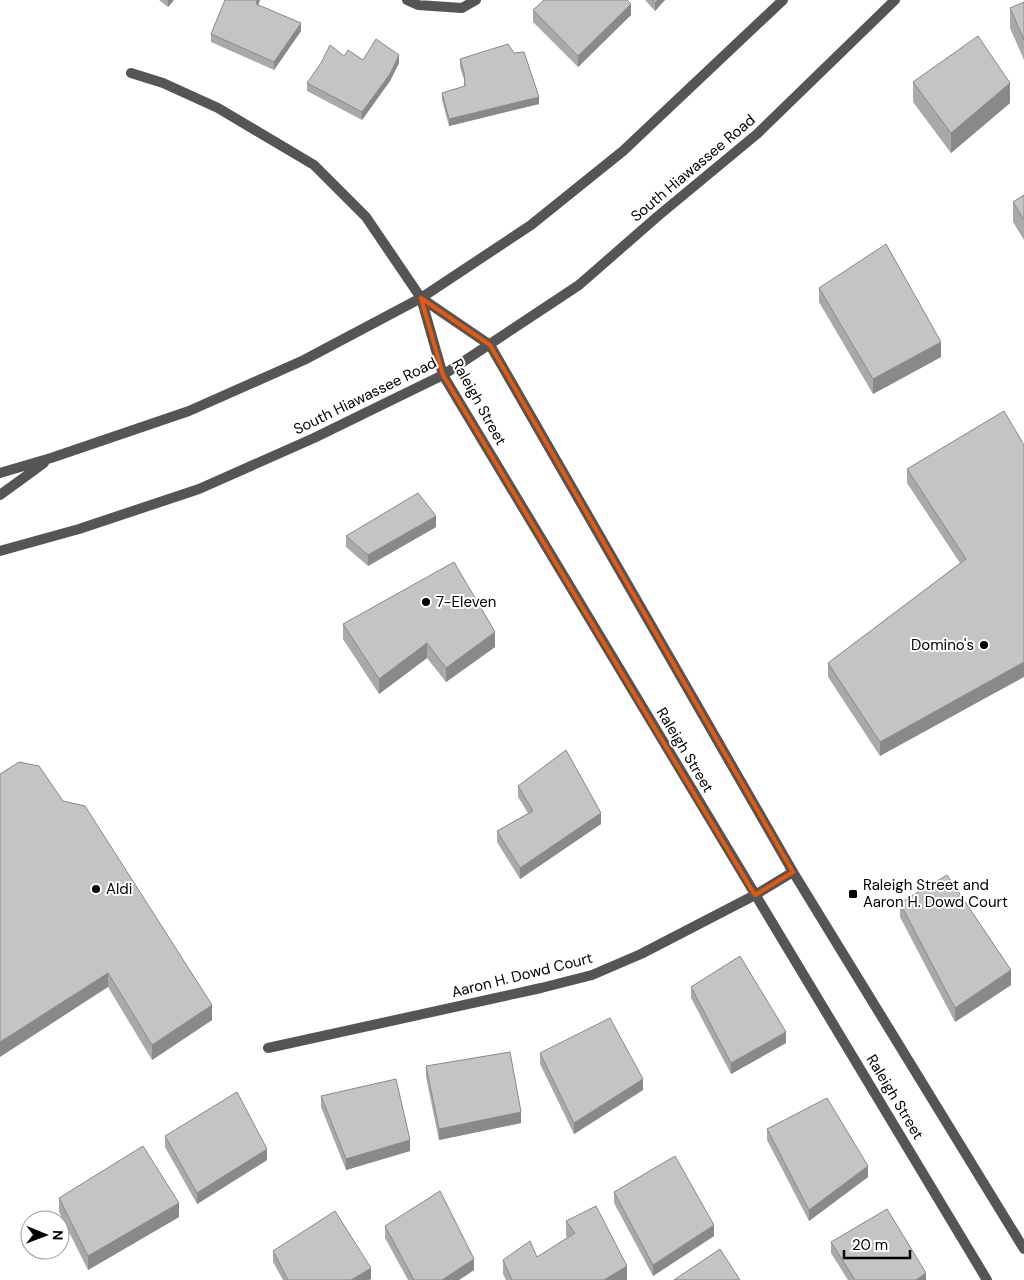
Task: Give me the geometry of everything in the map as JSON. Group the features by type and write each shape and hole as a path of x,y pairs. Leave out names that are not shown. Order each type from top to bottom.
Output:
{"street":[{"path":"407,0 418,5 462,8 476,0"},
{"path":"0,473 51,458 189,411 304,360 421,298 531,225 624,151 783,0"},
{"name":"South Hiawassee Road","path":"0,551 79,529 199,489 306,442 444,375 579,285 658,216 757,134 895,0"},
{"path":"132,73 163,83 218,108 314,165 366,217 421,298"},
{"name":"Raleigh Street","path":"421,298 490,345 792,872 1024,1248"},
{"name":"Raleigh Street","path":"421,298 444,375 987,1280"},
{"path":"0,495 51,458"},
{"name":"Aaron H. Dowd Court","path":"268,1048 592,975 641,954 755,895 792,872"}],"highlighted area":[{"path":"421,298 490,345 793,872 755,895 443,375"}],"building":[{"path":"225,0 257,0 256,4 301,23 274,62 211,34"},
{"path":"544,0 627,0 631,4 578,56 533,10"},
{"path":"1024,2 1024,40 1010,8"},
{"path":"978,36 1010,83 951,133 913,82"},
{"path":"376,39 399,55 390,74 362,112 307,83 321,63 330,45 344,56 348,50 363,60"},
{"path":"508,44 514,53 524,52 539,97 449,119 442,93 465,86 464,72 460,59"},
{"path":"1024,195 1024,220 1013,202"},
{"path":"886,244 941,342 873,379 819,288"},
{"path":"1004,411 1024,445 1024,662 880,742 828,663 966,559 907,469"},
{"path":"418,493 436,516 368,555 346,536"},
{"path":"454,562 495,632 446,668 427,643 379,679 343,624"},
{"path":"566,750 601,813 520,868 497,831 533,811 518,786"},
{"path":"19,762 39,766 63,801 85,806 212,1005 152,1045 108,973 0,1042 0,774"},
{"path":"947,875 1011,970 955,1008 900,903"},
{"path":"740,956 786,1032 731,1063 691,987"},
{"path":"610,1018 643,1079 574,1123 540,1053"},
{"path":"510,1052 521,1112 439,1129 426,1066"},
{"path":"396,1079 410,1140 346,1159 321,1096"},
{"path":"237,1092 267,1149 197,1193 165,1136"},
{"path":"827,1098 868,1166 809,1210 767,1129"},
{"path":"143,1146 179,1203 88,1256 70,1220 70,1210 65,1210 59,1198"},
{"path":"675,1156 714,1225 653,1265 614,1192"},
{"path":"440,1191 474,1259 442,1280 414,1280 385,1226"},
{"path":"596,1206 627,1266 604,1280 512,1280 503,1260 530,1241 537,1257 575,1233 566,1221"},
{"path":"887,1209 926,1273 916,1280 855,1280 831,1242"},
{"path":"335,1211 371,1268 351,1280 288,1280 273,1251"},
{"path":"720,1249 740,1280 674,1280"}],"place":[{"name":"7-Eleven","path":"426,602"},
{"name":"Domino's","path":"984,645"},
{"name":"Aldi","path":"96,889"},
{"name":"Raleigh Street and Aaron H. Dowd Court","path":"853,894"}]}
